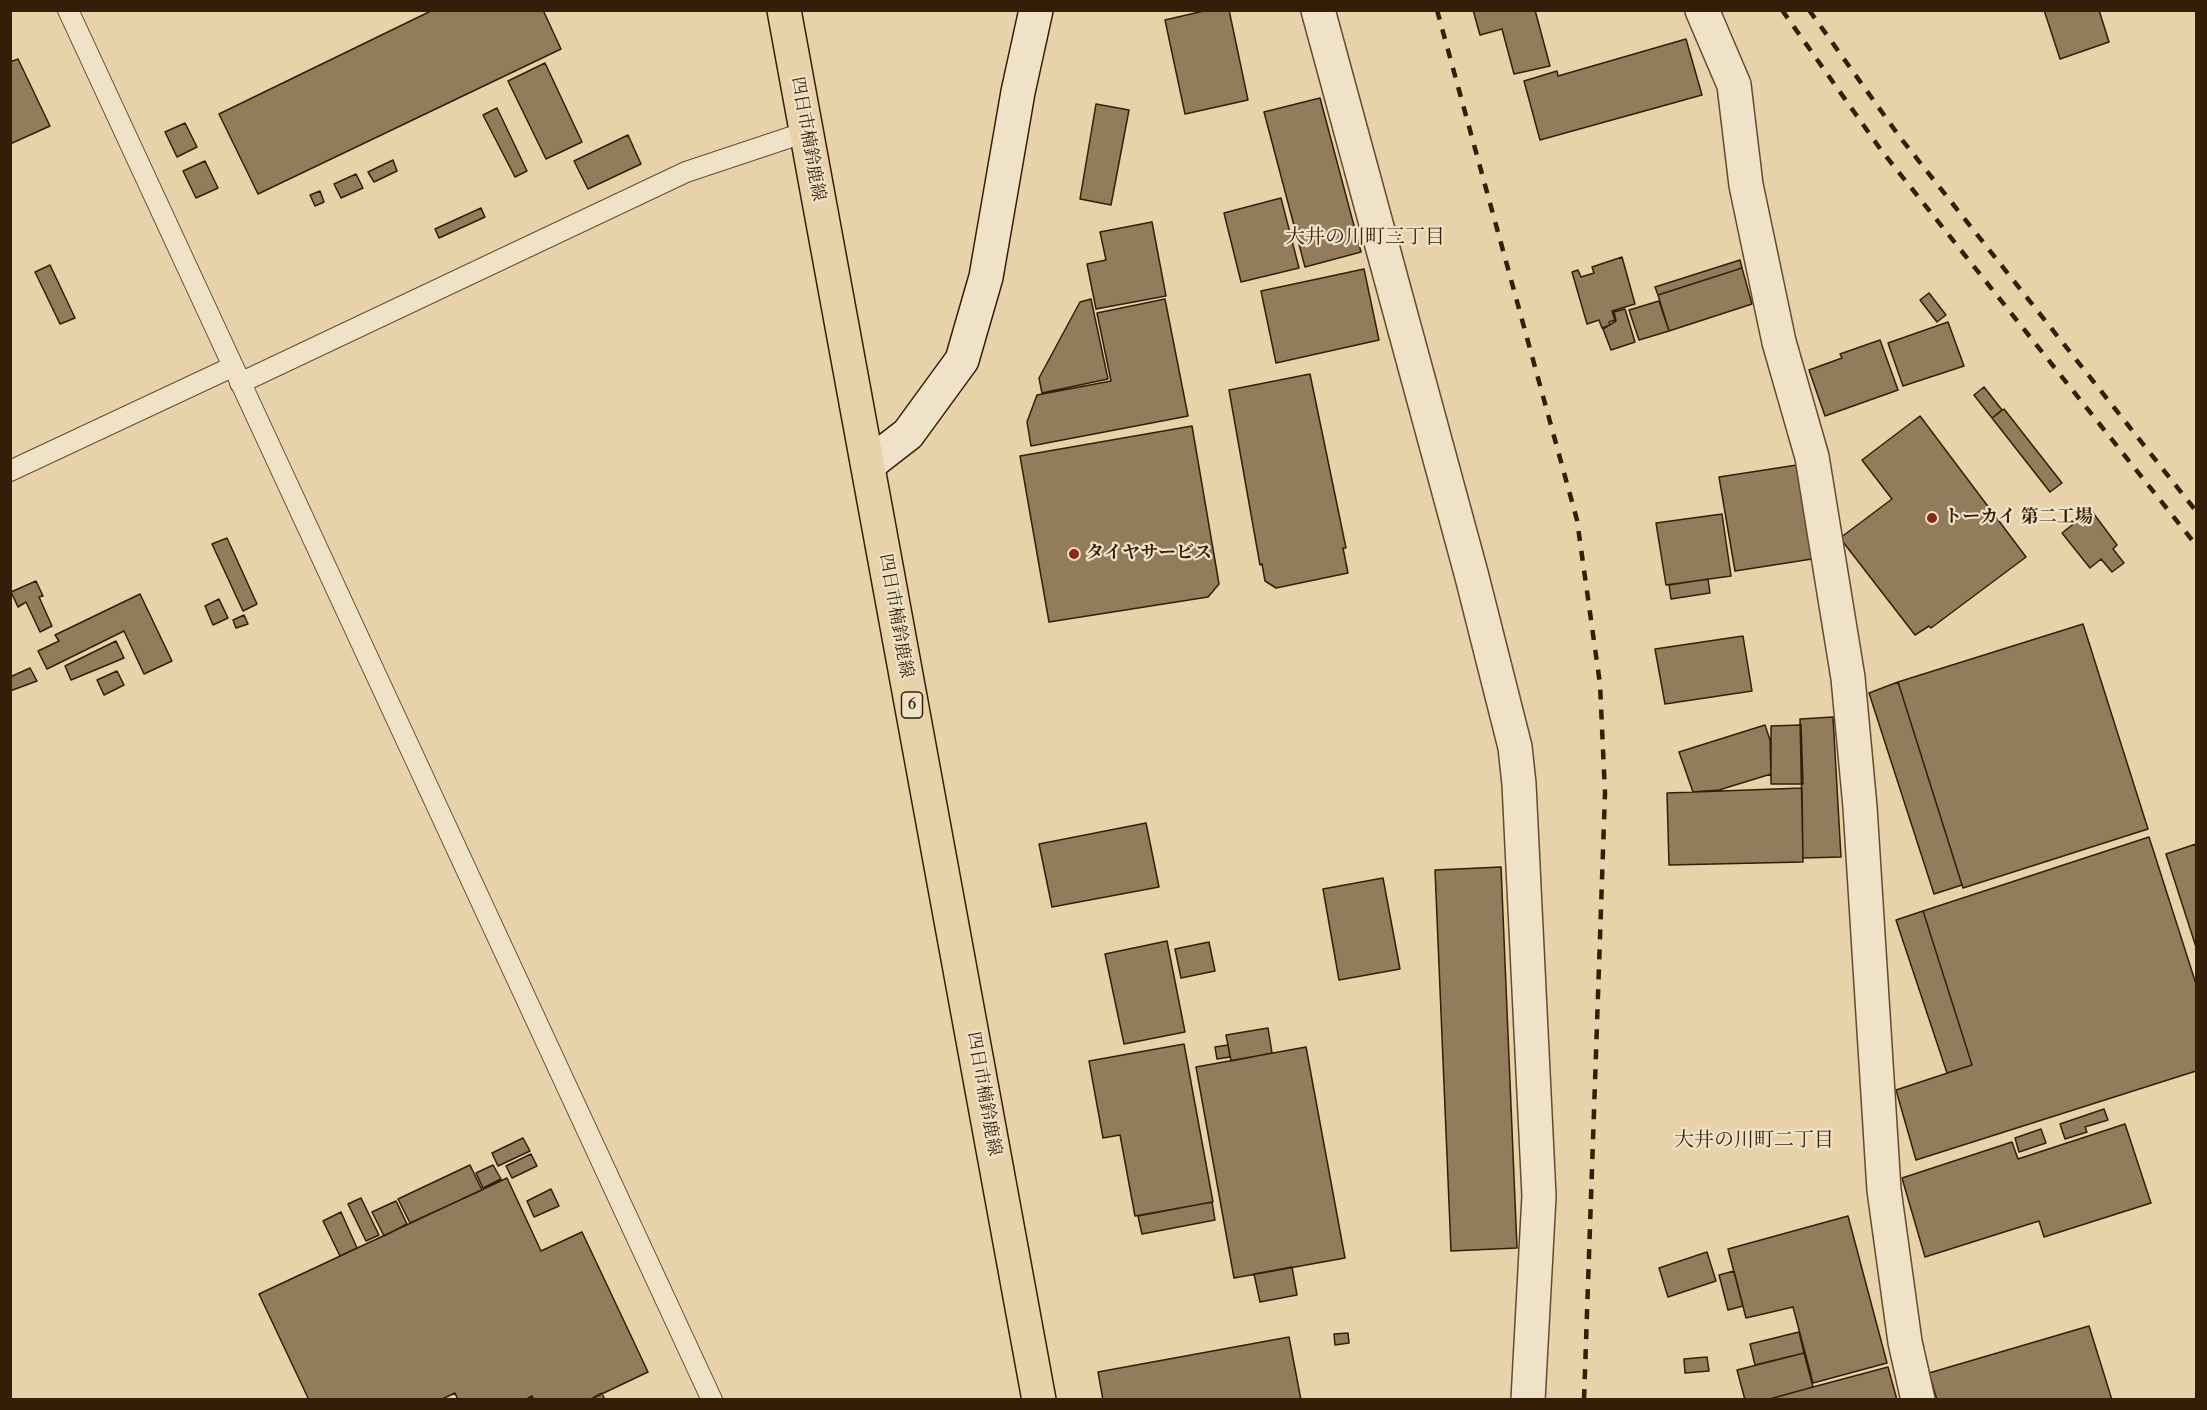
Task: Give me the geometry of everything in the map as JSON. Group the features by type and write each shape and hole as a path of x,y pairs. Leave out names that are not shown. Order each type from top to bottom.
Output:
{"main road":[{"name":"四日市楠鈴鹿線","path":"784,10 1039,1400"}],"street":[{"path":"868,465 908,434 962,360 986,277 1018,92 1036,10"},
{"path":"1318,10 1471,573 1515,747 1519,783 1539,1196 1528,1400"},
{"path":"1702,10 1734,85 1746,185 1779,342 1812,457 1848,678 1860,807 1884,1190 1905,1342 1918,1400"}],"lane":[{"path":"68,10 712,1400"},
{"path":"10,471 236,375 686,172 806,132"}],"building":[{"path":"433,10 543,10 561,49 258,194 219,114"},
{"path":"1208,10 1229,10 1248,100 1185,114 1165,20"},
{"path":"1473,10 1535,10 1550,66 1514,74 1502,29 1480,35"},
{"path":"2044,10 2099,10 2109,42 2060,59"},
{"path":"1686,39 1702,95 1540,140 1524,81 1557,71 1558,76"},
{"path":"18,59 50,126 10,144 10,62"},
{"path":"545,63 582,142 546,159 508,81"},
{"path":"1320,98 1361,252 1305,267 1264,112"},
{"path":"1096,104 1129,110 1111,205 1080,199"},
{"path":"497,108 527,171 515,177 483,115"},
{"path":"185,123 197,147 177,157 165,132"},
{"path":"628,135 641,164 588,189 574,161"},
{"path":"393,160 397,171 374,182 368,172"},
{"path":"205,161 218,188 196,198 183,171"},
{"path":"356,174 363,188 341,198 334,184"},
{"path":"320,191 324,202 315,206 310,195"},
{"path":"1281,198 1299,268 1241,282 1224,213"},
{"path":"481,208 485,217 439,238 435,229"},
{"path":"1152,222 1166,296 1096,309 1087,264 1106,260 1100,232"},
{"path":"1622,257 1635,304 1612,311 1615,320 1609,322 1610,325 1602,328 1599,320 1587,324 1572,272 1578,270 1581,277 1594,273 1592,267"},
{"path":"1740,260 1742,268 1658,295 1655,287"},
{"path":"50,265 75,318 60,324 35,272"},
{"path":"1742,268 1752,304 1669,331 1658,295"},
{"path":"1364,269 1379,340 1276,363 1261,291"},
{"path":"1929,293 1946,315 1937,322 1920,300"},
{"path":"1091,299 1108,379 1042,393 1039,378 1080,302"},
{"path":"1165,299 1188,416 1031,446 1027,422 1037,395 1111,381 1097,313"},
{"path":"1659,301 1669,331 1639,340 1629,310"},
{"path":"1625,309 1635,342 1611,350 1603,329 1616,321 1614,312"},
{"path":"1948,322 1964,366 1903,386 1888,343"},
{"path":"1880,340 1898,390 1825,416 1809,370 1842,358 1840,354"},
{"path":"1310,374 1346,548 1343,548 1348,573 1276,588 1265,581 1262,564 1260,565 1229,390"},
{"path":"1984,387 2002,410 1992,418 1974,395"},
{"path":"2004,409 2062,483 2050,492 1992,418"},
{"name":"トーカイ 第二工場","path":"1920,416 2026,557 1931,628 1929,626 1915,635 1840,538 1892,499 1862,460"},
{"path":"1192,426 1219,584 1208,597 1049,622 1020,456"},
{"path":"1797,465 1812,559 1735,571 1719,477"},
{"path":"2091,510 2117,545 2113,549 2124,563 2112,572 2101,559 2090,568 2062,533"},
{"path":"1722,514 1731,576 1666,585 1656,523"},
{"path":"227,538 257,604 243,611 212,544"},
{"path":"1708,579 1710,593 1671,599 1669,585"},
{"path":"36,581 43,596 39,597 52,626 40,632 26,602 18,607 11,592"},
{"path":"140,594 172,661 144,674 124,631 47,669 38,651 59,641 55,635"},
{"path":"219,599 228,618 213,625 205,606"},
{"path":"244,615 248,624 236,628 233,620"},
{"path":"2083,624 2148,829 1963,888 1898,682"},
{"path":"1743,636 1752,691 1665,704 1655,649"},
{"path":"116,641 124,658 71,680 65,666"},
{"path":"30,668 37,681 10,691 10,677"},
{"path":"117,671 124,685 104,695 97,680"},
{"path":"1898,682 1962,885 1934,894 1869,693"},
{"path":"1833,717 1841,857 1803,858 1800,719"},
{"path":"1765,725 1770,740 1771,774 1719,790 1693,792 1679,752"},
{"path":"1801,725 1803,784 1771,784 1771,726"},
{"path":"1802,788 1803,862 1669,865 1667,793"},
{"path":"1146,823 1159,887 1052,907 1039,844"},
{"path":"2149,837 2196,984 2196,1071 1916,1160 1896,1090 1972,1065 1923,911"},
{"path":"2196,844 2196,947 2166,854"},
{"path":"1501,867 1517,1248 1451,1251 1435,870"},
{"path":"1383,878 1400,969 1339,980 1323,889"},
{"path":"1923,911 1972,1065 1947,1073 1896,920"},
{"path":"1167,941 1185,1032 1124,1044 1105,954"},
{"path":"1209,942 1215,971 1181,978 1175,949"},
{"path":"1268,1028 1272,1053 1231,1061 1226,1035"},
{"path":"1184,1044 1213,1202 1135,1216 1120,1135 1103,1138 1089,1061"},
{"path":"1228,1045 1230,1057 1217,1059 1215,1047"},
{"path":"1306,1047 1345,1258 1234,1278 1196,1067"},
{"path":"2104,1109 2108,1120 2085,1127 2087,1132 2065,1139 2060,1124"},
{"path":"2125,1124 2151,1203 2044,1237 2039,1221 1925,1257 1902,1178 2012,1142 2018,1159"},
{"path":"2041,1129 2046,1143 2019,1152 2015,1138"},
{"path":"523,1138 530,1151 498,1166 492,1153"},
{"path":"531,1154 537,1166 512,1178 506,1166"},
{"path":"470,1165 482,1190 410,1223 398,1199"},
{"path":"493,1165 501,1179 483,1188 476,1173"},
{"path":"507,1178 541,1251 582,1232 648,1372 589,1400 534,1400 532,1396 525,1400 458,1400 455,1393 440,1400 309,1400 259,1294"},
{"path":"551,1189 559,1206 534,1217 527,1201"},
{"path":"361,1198 379,1235 366,1241 348,1204"},
{"path":"396,1201 407,1224 384,1236 372,1212"},
{"path":"1212,1202 1215,1220 1142,1234 1138,1216"},
{"path":"341,1212 357,1248 340,1256 323,1221"},
{"path":"1848,1216 1887,1363 1813,1383 1793,1307 1746,1318 1728,1249"},
{"path":"1707,1252 1716,1281 1668,1297 1659,1268"},
{"path":"1292,1267 1297,1295 1260,1302 1254,1274"},
{"path":"1734,1271 1743,1306 1728,1310 1719,1275"},
{"path":"2089,1326 2112,1400 1937,1400 1929,1373"},
{"path":"1799,1332 1804,1353 1755,1365 1750,1344"},
{"path":"1348,1333 1349,1343 1335,1345 1334,1334"},
{"path":"1289,1337 1301,1400 1103,1400 1098,1372"},
{"path":"1804,1353 1813,1387 1766,1400 1745,1400 1737,1370"},
{"path":"1707,1357 1709,1371 1685,1373 1684,1359"},
{"path":"1888,1367 1897,1400 1766,1400 1813,1387"},
{"path":"602,1393 605,1400 589,1400"}],"railway":[{"path":"1437,10 1577,520 1600,684 1605,793 1584,1400"},
{"path":"1782,10 1881,150 2196,545"},
{"path":"1809,10 1899,136 2196,511"}],"place":[{"name":"トーカイ 第二工場","path":"1932,518"},
{"name":"タイヤサービス","path":"1074,554"}],"district":[{"name":"大井の川町三丁目","path":"1365,238"},
{"name":"大井の川町二丁目","path":"1754,1141"}]}
